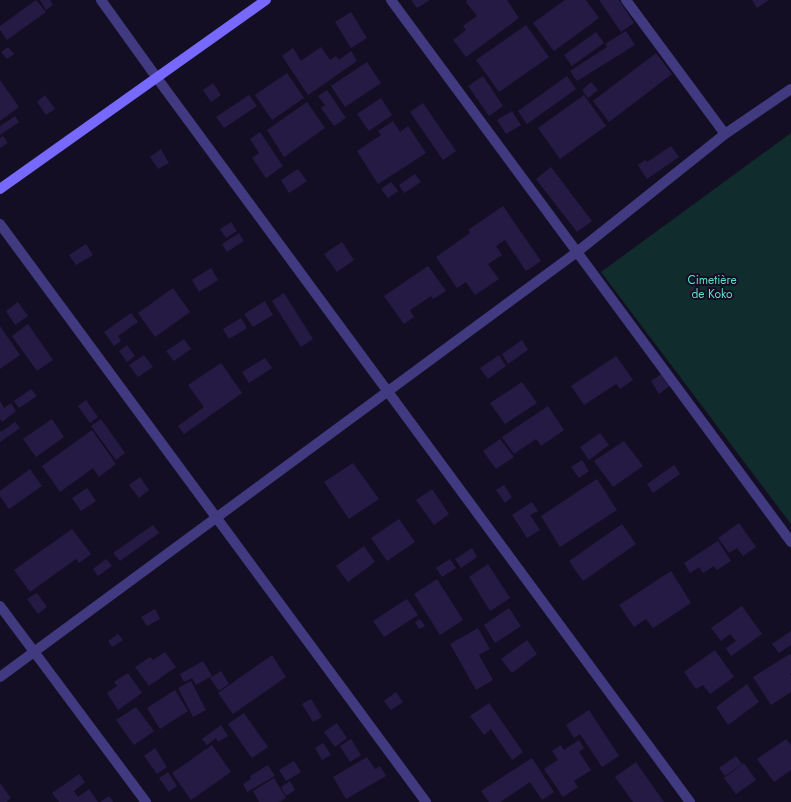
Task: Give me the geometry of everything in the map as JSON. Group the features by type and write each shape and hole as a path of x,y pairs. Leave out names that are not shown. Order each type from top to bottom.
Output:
{"main road":[{"path":"0,190 266,0"}],"street":[{"path":"101,0 690,802"},
{"path":"391,0 791,542"},
{"path":"626,0 725,134"},
{"path":"0,677 577,252 725,134 791,89"},
{"path":"0,224 426,802"},
{"path":"0,606 146,802"}],"green space":[{"name":"Cimetière de Koko","path":"791,133 791,524 601,272"}],"building":[{"path":"36,0 46,12 7,40 0,30 0,26"},
{"path":"40,0 50,0 53,5 46,10"},
{"path":"411,0 430,0 417,8"},
{"path":"467,0 507,0 519,18 466,57 453,40 466,30 463,26 477,16 466,2"},
{"path":"565,0 586,0 599,18 554,51 533,23"},
{"path":"599,0 619,0 634,23 621,32"},
{"path":"752,0 769,0 757,8"},
{"path":"351,12 367,38 351,48 335,22"},
{"path":"526,25 549,57 499,92 476,60"},
{"path":"626,31 635,45 577,81 570,71 607,47 605,44"},
{"path":"596,32 604,43 572,66 564,55"},
{"path":"8,47 14,54 7,59 1,52"},
{"path":"321,47 330,60 336,56 339,60 351,51 357,61 308,95 282,56 293,48 301,61"},
{"path":"656,53 672,74 609,122 593,101"},
{"path":"367,62 381,83 345,107 331,86"},
{"path":"287,73 304,98 272,120 255,95"},
{"path":"483,76 503,106 489,116 468,86"},
{"path":"567,76 576,89 527,124 518,111"},
{"path":"0,80 19,107 0,121"},
{"path":"591,82 598,90 588,98 582,90"},
{"path":"213,83 221,95 211,102 203,90"},
{"path":"327,90 346,118 334,126 321,108 325,105 318,96"},
{"path":"45,95 55,109 46,115 37,102"},
{"path":"249,95 257,106 224,128 216,117"},
{"path":"584,95 606,126 560,159 538,128"},
{"path":"381,98 392,115 369,131 357,114"},
{"path":"307,102 325,128 284,157 267,130"},
{"path":"423,103 456,151 443,160 410,112"},
{"path":"512,111 521,125 506,134 497,120"},
{"path":"15,116 19,122 0,135 0,126"},
{"path":"393,121 400,132 408,126 426,153 378,184 357,151 381,135 378,131"},
{"path":"260,132 283,166 266,178 252,158 259,153 250,139"},
{"path":"3,136 8,143 0,148 0,138"},
{"path":"671,146 679,157 647,179 638,165 645,160 647,162"},
{"path":"161,149 169,163 158,169 150,157"},
{"path":"551,167 592,221 577,232 536,179"},
{"path":"298,169 307,181 289,193 281,180"},
{"path":"415,174 421,182 404,193 399,185"},
{"path":"391,182 398,191 388,198 381,189"},
{"path":"503,206 541,261 526,271 505,240 496,246 502,255 488,264 499,279 475,295 466,282 457,288 436,257 470,233 468,230"},
{"path":"231,222 237,231 226,238 220,229"},
{"path":"239,233 244,241 227,252 222,244"},
{"path":"342,242 354,260 337,272 324,254"},
{"path":"86,244 93,255 76,265 69,255"},
{"path":"428,266 446,291 433,299 431,296 410,310 414,317 404,324 384,296"},
{"path":"211,268 218,280 199,292 192,280"},
{"path":"173,288 190,312 155,337 138,313"},
{"path":"284,293 313,339 301,347 272,301"},
{"path":"265,301 273,315 253,327 244,314"},
{"path":"18,302 28,316 15,325 6,311"},
{"path":"131,313 138,322 118,336 121,341 114,346 104,332"},
{"path":"241,318 247,328 229,339 223,329"},
{"path":"28,324 53,360 37,371 12,336"},
{"path":"0,326 20,355 0,369"},
{"path":"184,339 191,349 174,361 166,351"},
{"path":"522,340 528,350 508,364 502,354"},
{"path":"127,345 135,356 127,362 119,351"},
{"path":"144,355 153,367 138,377 129,365"},
{"path":"499,355 506,366 488,379 480,368"},
{"path":"616,356 633,380 620,389 616,384 584,405 571,386"},
{"path":"265,358 272,368 249,383 242,372"},
{"path":"221,363 242,393 184,434 178,426 204,407 188,385"},
{"path":"663,373 671,385 659,394 651,381"},
{"path":"522,382 537,403 505,424 490,403"},
{"path":"31,389 37,396 19,408 14,401"},
{"path":"86,400 98,417 90,423 78,406"},
{"path":"0,401 4,408 11,403 16,411 2,422 0,419"},
{"path":"548,406 564,430 541,446 536,439 514,454 502,437"},
{"path":"52,419 64,437 36,457 23,439"},
{"path":"101,419 125,453 116,460 91,426"},
{"path":"15,422 20,428 0,442 0,430 1,432"},
{"path":"92,430 116,464 99,477 93,468 60,492 42,466"},
{"path":"600,433 609,445 589,460 580,447"},
{"path":"500,439 514,457 496,469 483,451"},
{"path":"624,441 643,466 613,487 594,461"},
{"path":"582,460 589,471 579,478 571,467"},
{"path":"353,463 379,499 349,519 324,482"},
{"path":"674,465 680,474 653,493 647,484"},
{"path":"30,469 42,486 9,509 0,496 0,491"},
{"path":"140,477 149,490 139,498 129,485"},
{"path":"597,479 617,510 560,547 541,516"},
{"path":"504,485 512,497 505,503 496,490"},
{"path":"87,488 96,501 81,511 72,498"},
{"path":"432,489 449,514 434,525 416,500"},
{"path":"532,502 538,511 530,515 540,530 527,538 512,515"},
{"path":"399,519 415,542 387,561 371,538"},
{"path":"739,523 756,547 743,556 737,548 729,553 718,538"},
{"path":"622,524 636,544 583,581 569,561"},
{"path":"153,525 159,533 120,561 113,553"},
{"path":"72,529 91,554 79,563 76,559 30,592 14,570"},
{"path":"718,541 731,561 717,570 714,566 703,573 699,567 690,573 684,563"},
{"path":"364,546 375,562 348,582 336,566"},
{"path":"472,548 477,557 461,568 455,559"},
{"path":"106,559 112,566 98,576 93,569"},
{"path":"450,559 456,568 442,577 436,568"},
{"path":"488,564 510,598 490,611 469,577"},
{"path":"671,571 691,603 653,628 646,619 634,627 619,605"},
{"path":"437,579 463,620 440,635 414,594"},
{"path":"37,593 47,607 38,614 27,599"},
{"path":"407,599 418,615 384,637 373,621"},
{"path":"742,606 762,634 731,656 726,648 736,641 730,634 721,641 711,628"},
{"path":"509,608 521,626 495,643 484,625"},
{"path":"155,609 160,619 147,626 141,617"},
{"path":"420,619 425,626 419,629 415,622"},
{"path":"478,628 490,649 479,655 493,680 476,690 450,644"},
{"path":"791,631 791,645 779,653 772,644"},
{"path":"118,634 123,640 112,647 108,641"},
{"path":"527,640 537,654 512,673 501,659"},
{"path":"715,650 734,677 710,694 703,685 696,689 684,672"},
{"path":"165,652 176,667 149,686 135,667 150,657 153,660"},
{"path":"790,654 791,692 771,705 753,677"},
{"path":"272,655 286,677 233,714 218,693"},
{"path":"203,661 212,676 196,685 192,678 184,682 180,674"},
{"path":"221,671 229,684 219,691 210,678"},
{"path":"128,673 142,693 118,710 107,693 117,686 114,682"},
{"path":"191,681 206,710 193,717 178,688"},
{"path":"747,684 759,702 728,725 716,707"},
{"path":"175,690 188,711 160,729 147,708"},
{"path":"396,692 403,702 391,710 384,701"},
{"path":"311,699 322,717 313,722 302,704"},
{"path":"489,703 523,752 512,760 491,729 484,735 470,716"},
{"path":"136,707 154,731 134,745 116,720"},
{"path":"589,710 619,756 602,767 580,734 574,738 566,725"},
{"path":"244,713 268,747 252,758 228,724"},
{"path":"337,723 347,738 335,747 324,732"},
{"path":"221,725 228,736 218,742 216,738 207,745 202,739"},
{"path":"351,739 361,755 350,762 340,746"},
{"path":"786,739 791,745 791,770 774,782 757,759"},
{"path":"579,740 584,748 579,752 591,770 574,781 578,787 563,797 544,769 558,760 552,751 561,745 564,750"},
{"path":"323,743 331,755 322,760 315,748"},
{"path":"212,745 231,772 191,800 172,773"},
{"path":"155,748 167,767 157,774 144,756"},
{"path":"736,756 742,764 725,776 719,768"},
{"path":"367,757 375,769 380,766 386,776 346,799 333,777"},
{"path":"532,758 554,792 542,800 530,782 500,802 489,802 481,791"},
{"path":"294,761 301,772 286,781 279,770"},
{"path":"636,762 664,802 633,802 615,777"},
{"path":"744,763 756,780 736,794 724,778"},
{"path":"268,765 275,776 247,792 243,784 251,779 250,776"},
{"path":"168,772 177,786 169,792 159,778"},
{"path":"79,774 85,782 74,791 78,797 89,789 98,802 59,802 52,793"},
{"path":"274,778 286,798 279,802 259,802 253,791"},
{"path":"290,781 295,790 286,796 281,787"},
{"path":"0,783 11,798 6,802 0,802"},
{"path":"109,796 113,801 112,802 100,802"}]}
